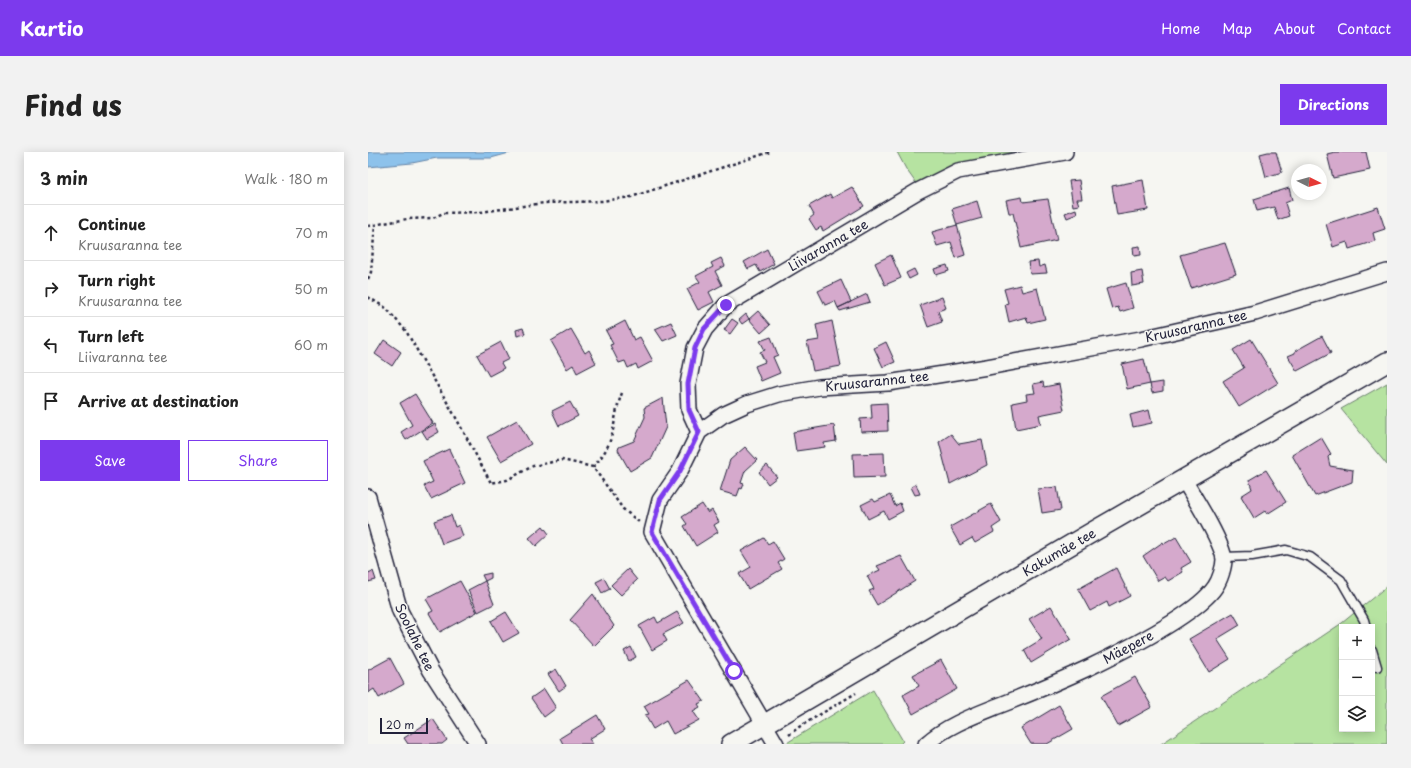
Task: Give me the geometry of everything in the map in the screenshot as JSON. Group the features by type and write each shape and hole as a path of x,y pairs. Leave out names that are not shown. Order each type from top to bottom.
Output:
{"street":[{"name":"Liivaranna tee","path":"699,432 689,410 688,384 695,348 704,329 726,305 918,191 958,171 1066,152"},
{"name":"Kruusaranna tee","path":"652,532 660,500 680,471 699,432 723,415 747,404 779,394 819,387 903,380 986,367 1141,339 1255,313 1387,272"},
{"name":"Kakumäe tee","path":"731,744 1096,530 1387,362"},
{"path":"1184,480 1216,538 1224,557"},
{"name":"Soolahe tee","path":"368,497 400,611 431,671 478,744"},
{"path":"652,532 776,744"},
{"name":"Mäepere","path":"926,744 959,722 1090,667 1158,630 1195,607 1215,587 1223,566 1224,557"}],"lane":[{"path":"1224,557 1252,556 1286,550 1310,557 1342,580 1365,624"},
{"path":"1375,660 1377,666"}],"path":[{"path":"368,226 407,219 433,218 443,214 481,212 544,203 602,201 631,197 770,152"},
{"path":"368,279 371,272 376,225"},
{"path":"368,297 386,308 406,331 455,416 491,483 507,480 533,466 562,460 593,467 623,509 652,532"},
{"path":"593,467 605,454 614,435 618,404 622,393"}],"green space":[{"path":"897,152 1027,152 918,186 906,169"},
{"path":"1387,383 1387,465 1341,409"},
{"path":"1387,586 1387,744 1161,744 1339,625 1339,732 1375,732 1375,624 1341,624"},
{"path":"873,690 903,741 900,744 785,744"}],"water":[{"path":"368,152 513,152 491,158 437,158 412,163 368,167"}],"building":[{"path":"1276,152 1282,172 1266,177 1260,154"},
{"path":"1335,152 1366,152 1370,170 1333,178 1327,154"},
{"path":"1079,180 1082,199 1077,199 1079,205 1073,206 1069,181"},
{"path":"1143,180 1148,210 1117,215 1112,186"},
{"path":"852,187 864,206 823,231 821,227 816,230 809,219 814,215 809,206 830,194 832,198"},
{"path":"1289,188 1292,200 1285,203 1289,216 1278,220 1274,207 1257,211 1254,199"},
{"path":"1022,197 1023,202 1048,199 1057,240 1021,248 1013,213 1009,213 1006,200"},
{"path":"977,201 982,218 957,225 952,209"},
{"path":"1378,207 1385,229 1373,233 1375,241 1349,249 1347,242 1333,247 1326,224"},
{"path":"1076,209 1077,214 1067,218 1065,213"},
{"path":"957,225 965,255 956,258 951,242 937,246 932,232"},
{"path":"1225,243 1236,274 1191,288 1180,255"},
{"path":"1140,246 1141,255 1134,256 1133,247"},
{"path":"767,249 774,264 760,272 756,265 748,269 744,262"},
{"path":"891,255 901,278 885,285 875,263"},
{"path":"721,258 725,266 715,271 722,285 709,292 714,302 698,310 687,289 700,282 696,276 713,267 711,263"},
{"path":"1038,261 1039,267 1045,265 1047,273 1030,274 1028,262"},
{"path":"947,265 949,271 936,275 934,269"},
{"path":"914,269 917,275 909,279 906,273"},
{"path":"1142,271 1144,284 1132,286 1131,273"},
{"path":"841,280 851,302 838,308 835,301 825,305 818,291"},
{"path":"1126,283 1133,308 1120,312 1118,307 1112,309 1106,289"},
{"path":"1020,285 1022,292 1037,288 1045,319 1028,323 1026,317 1009,322 1005,304 1008,303 1004,289"},
{"path":"867,294 870,302 840,311 838,308"},
{"path":"942,297 946,308 938,311 942,322 928,327 920,305"},
{"path":"758,311 770,325 761,333 749,319"},
{"path":"746,314 749,319 742,324 739,320"},
{"path":"732,319 738,323 730,334 724,330"},
{"path":"625,321 634,340 640,337 653,361 638,369 636,364 628,368 625,361 619,363 610,345 613,344 606,331"},
{"path":"832,321 841,366 813,371 807,342 819,340 816,325"},
{"path":"671,322 677,335 663,341 655,329"},
{"path":"523,328 525,334 517,336 516,330"},
{"path":"571,329 585,353 589,350 596,363 577,373 573,365 567,369 551,341"},
{"path":"1322,336 1331,353 1297,371 1288,356"},
{"path":"771,337 778,355 773,357 780,373 761,381 755,366 765,362 760,352 765,350 760,341"},
{"path":"1251,339 1278,383 1239,407 1223,381 1244,368 1233,350"},
{"path":"384,340 401,352 392,366 375,354"},
{"path":"501,342 509,359 501,363 504,368 489,376 477,355"},
{"path":"886,342 895,362 883,367 874,348"},
{"path":"1144,359 1150,384 1127,389 1122,364"},
{"path":"1043,382 1044,387 1059,384 1064,410 1039,415 1041,424 1016,429 1012,403 1027,400 1026,394 1035,393 1033,384"},
{"path":"1163,382 1163,391 1152,393 1150,384"},
{"path":"415,394 433,423 406,440 401,432 412,425 400,403"},
{"path":"663,398 666,427 652,458 630,471 618,450 619,447 634,441 645,417 644,408"},
{"path":"570,402 578,416 559,426 552,411"},
{"path":"887,403 888,431 861,432 860,419 872,418 871,404"},
{"path":"1149,410 1152,423 1133,427 1130,415"},
{"path":"517,420 531,444 501,461 487,437"},
{"path":"435,424 439,432 427,439 422,431"},
{"path":"834,425 836,441 824,443 825,447 796,451 793,432"},
{"path":"951,434 959,444 982,440 987,465 950,484 939,442"},
{"path":"1321,437 1331,454 1328,457 1330,466 1353,470 1352,482 1315,496 1292,455"},
{"path":"745,447 757,460 745,471 741,483 744,484 742,489 740,488 737,496 720,491 730,460"},
{"path":"449,449 465,483 431,499 424,486 433,482 423,461"},
{"path":"884,453 885,477 854,478 853,454"},
{"path":"767,465 777,477 768,484 759,472"},
{"path":"1266,470 1286,502 1267,514 1265,511 1254,518 1241,496 1252,489 1249,480"},
{"path":"916,484 920,494 915,495 911,487"},
{"path":"1057,487 1061,510 1042,513 1038,489"},
{"path":"890,495 895,506 900,503 903,511 888,519 884,511 868,519 861,505 873,499 875,502"},
{"path":"702,504 708,513 712,510 719,522 714,525 718,532 696,546 684,526 687,524 682,517"},
{"path":"991,504 1001,522 992,528 994,532 975,543 972,538 960,545 950,527"},
{"path":"451,515 455,527 459,525 463,536 442,544 434,521"},
{"path":"543,526 549,534 536,546 529,538"},
{"path":"1176,537 1191,562 1181,568 1183,572 1168,581 1165,577 1158,581 1143,556 1163,542 1164,544"},
{"path":"764,538 768,544 773,541 784,559 778,563 782,569 748,589 739,574 751,567 741,551"},
{"path":"901,556 915,581 877,605 869,591 874,589 867,576 880,570 877,566"},
{"path":"1116,568 1130,596 1109,607 1107,602 1090,611 1078,589"},
{"path":"628,569 637,580 621,595 611,585"},
{"path":"373,571 376,580 368,582 368,573"},
{"path":"491,573 491,578 485,581 482,575"},
{"path":"604,578 610,589 602,593 596,582"},
{"path":"460,581 477,612 440,632 429,613 433,611 426,599"},
{"path":"485,581 494,604 478,612 468,590"},
{"path":"593,594 614,626 594,646 570,620"},
{"path":"1051,606 1071,639 1031,663 1024,650 1042,639 1029,619"},
{"path":"506,612 519,633 503,642 491,621"},
{"path":"677,612 684,623 663,634 667,641 652,650 639,626 655,617 658,623"},
{"path":"1233,613 1240,625 1217,639 1230,659 1209,672 1189,639"},
{"path":"631,647 636,657 629,661 624,651"},
{"path":"390,658 404,684 379,698 374,689 368,693 368,670"},
{"path":"941,660 957,689 913,714 903,695 919,686 913,675"},
{"path":"556,669 566,686 559,691 548,674"},
{"path":"1135,677 1152,707 1118,726 1101,696"},
{"path":"689,680 704,701 698,704 700,707 693,711 699,720 673,734 666,721 653,729 645,715 649,714 644,706"},
{"path":"544,689 556,708 544,717 531,698"},
{"path":"1059,705 1073,729 1047,744 1031,744 1021,728"},
{"path":"597,715 605,729 589,739 593,744 563,744 560,738"},
{"path":"433,719 447,740 442,744 408,744 404,738"}],"route":[{"path":"726,305 704,329 695,348 688,384 689,410 699,432 680,471 660,500 652,532 734,671"}]}
